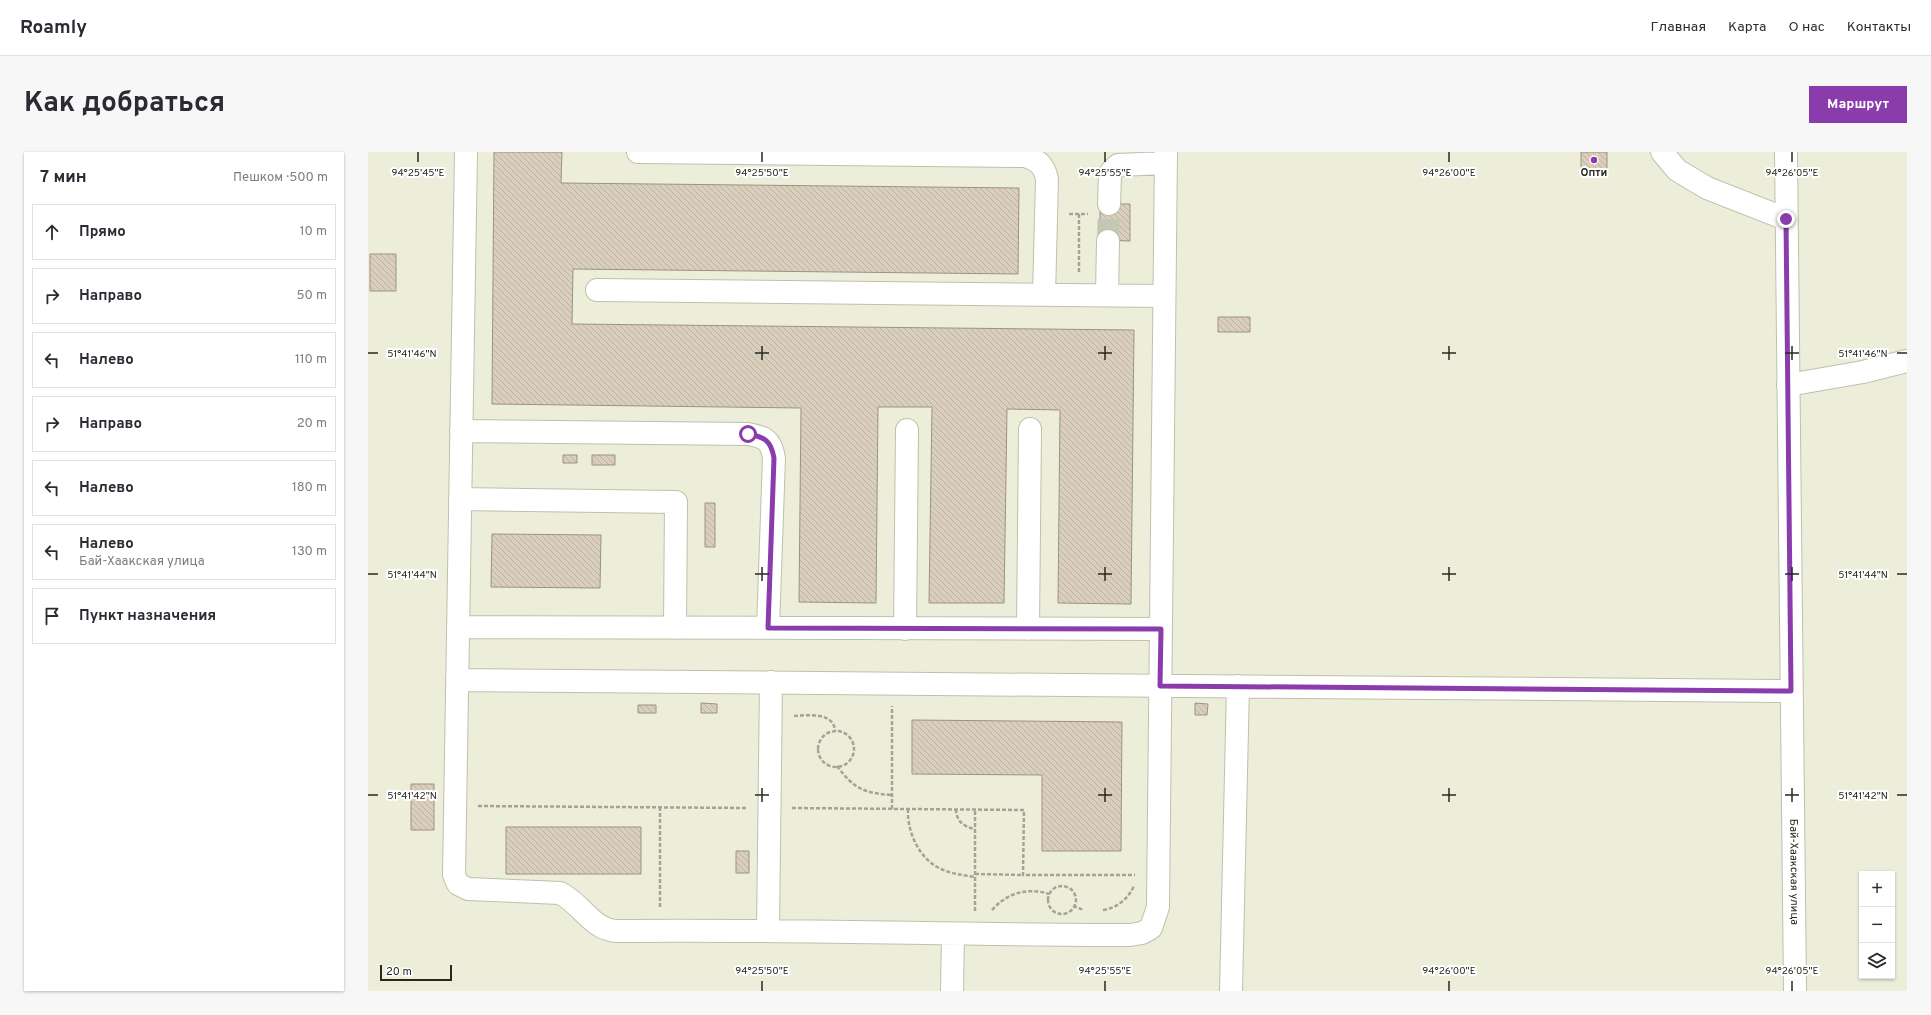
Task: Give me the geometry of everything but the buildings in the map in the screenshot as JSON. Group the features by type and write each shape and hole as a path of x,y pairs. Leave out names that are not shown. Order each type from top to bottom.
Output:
{"main road":[{"path":"466,152 454,875 458,884 463,888 554,892 569,898 597,924 606,929 768,930 964,935 1130,935 1142,933 1151,928 1156,919 1158,907 1149,875 1160,686 1166,157 1118,165 1111,172 1110,176 1109,204"},
{"path":"638,152 1025,156 1033,158 1041,163 1045,170 1047,179 1044,295"},
{"path":"1662,152 1677,170 1707,188 1786,219"},
{"name":"Бай-Хаакская улица","path":"1786,152 1795,991"},
{"path":"1107,295 1108,241"},
{"path":"596,290 1164,296"},
{"path":"1788,385 1863,372 1907,360"},
{"path":"1028,629 1030,429"},
{"path":"905,629 907,430"},
{"path":"461,431 748,434 767,440 772,448 774,458 768,628"},
{"path":"460,499 676,502 675,628"},
{"path":"458,627 1161,629"},
{"path":"457,680 1791,691"},
{"path":"768,930 771,682"},
{"path":"1231,991 1238,686"},
{"path":"952,991 964,935"}],"path":[{"path":"1066,214 1090,214"},
{"path":"1079,214 1079,295"},
{"path":"892,809 893,684"},
{"path":"771,716 816,715 828,718 835,725 835,731"},
{"path":"835,731 843,732 850,737 854,752 851,759 845,764 837,766 829,765 823,760 819,754 818,746 822,738 828,733 835,731"},
{"path":"837,766 847,780 858,789 873,794 892,795"},
{"path":"455,806 1024,810 1023,874"},
{"path":"660,807 660,930"},
{"path":"908,809 910,827 915,842 929,861 945,870 975,875 1149,875"},
{"path":"956,809 958,818 962,824 975,829"},
{"path":"964,935 975,875 976,809"},
{"path":"1100,911 1117,905 1126,899 1133,889 1149,875"},
{"path":"1058,886 1065,886 1071,890 1075,896 1075,903 1066,913 1058,913 1052,910 1048,904 1049,894 1058,886"},
{"path":"964,935 1002,900 1012,894 1035,890 1049,894"},
{"path":"1073,906 1092,911"}],"tunnel":[{"path":"1108,241 1109,204"}],"place":[{"name":"Опти","path":"1594,160"}],"route":[{"path":"748,434 767,440 772,448 774,458 768,628 1161,629 1160,686 1791,691 1786,219"}]}
